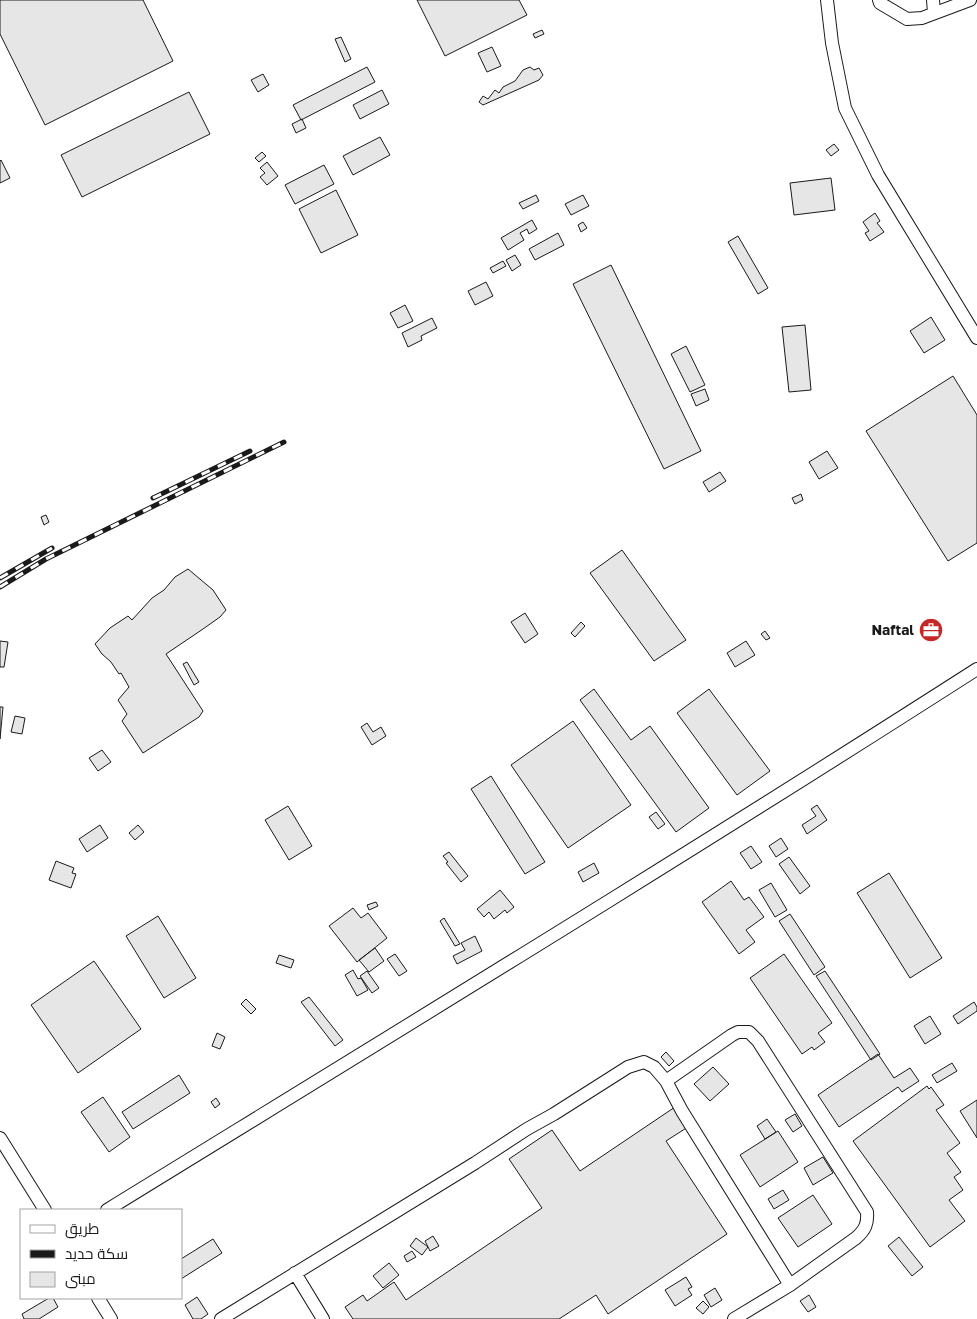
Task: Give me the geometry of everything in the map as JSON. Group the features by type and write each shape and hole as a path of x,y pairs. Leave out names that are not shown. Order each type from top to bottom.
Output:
{"street":[{"path":"827,0 832,43 844,108 878,175 977,338"},
{"path":"879,0 880,3 907,18 922,18 970,0"},
{"path":"933,0 934,14"},
{"path":"109,1209 866,740 977,668"},
{"path":"666,1081 732,1035 738,1032 749,1032 758,1042 867,1212 868,1222 864,1231 856,1238 790,1285 734,1319"},
{"path":"221,1319 476,1163 527,1129 628,1067 644,1062 654,1067 666,1081 682,1111 790,1285"},
{"path":"0,1138 44,1209"},
{"path":"295,1273 323,1319"},
{"path":"99,1299 111,1319"}],"building":[{"path":"0,0 143,0 173,61 45,125 0,34"},
{"path":"417,0 519,0 527,15 445,56"},
{"path":"542,30 544,34 535,38 533,34"},
{"path":"341,37 351,59 345,62 335,39"},
{"path":"492,47 501,66 487,72 478,53"},
{"path":"367,67 375,82 301,120 293,105"},
{"path":"530,67 534,70 539,68 543,75 539,80 483,105 479,102 483,96 488,99 495,90 499,93 503,87 515,81 523,70"},
{"path":"263,74 269,85 258,92 251,80"},
{"path":"382,90 389,104 360,119 353,105"},
{"path":"189,92 210,134 82,197 61,155"},
{"path":"302,119 306,128 296,133 292,124"},
{"path":"380,137 390,155 353,175 343,156"},
{"path":"834,144 839,150 831,156 826,150"},
{"path":"262,152 266,156 259,162 255,158"},
{"path":"0,161 10,178 0,183"},
{"path":"267,162 278,176 267,185 260,177 265,173 260,168"},
{"path":"324,165 334,184 295,204 285,185"},
{"path":"831,178 835,210 794,215 790,183"},
{"path":"336,190 358,235 321,253 299,209"},
{"path":"536,195 539,201 523,209 519,203"},
{"path":"583,195 589,206 571,215 565,204"},
{"path":"875,213 880,221 877,223 884,232 870,241 865,233 869,231 863,222"},
{"path":"532,220 537,229 529,234 527,229 520,233 524,240 508,250 501,238"},
{"path":"583,222 587,228 581,232 578,225"},
{"path":"558,233 564,245 535,260 529,249"},
{"path":"738,236 768,288 758,294 728,242"},
{"path":"515,255 521,265 512,271 506,260"},
{"path":"503,261 506,266 493,273 490,268"},
{"path":"611,265 701,451 664,469 573,284"},
{"path":"486,282 493,296 475,305 468,291"},
{"path":"405,305 413,321 398,328 390,313"},
{"path":"931,317 945,340 924,353 910,331"},
{"path":"432,318 437,328 421,336 422,340 408,347 402,333"},
{"path":"805,325 811,390 789,392 782,327"},
{"path":"686,346 705,385 690,392 671,354"},
{"path":"953,376 977,415 977,543 948,561 866,431"},
{"path":"705,389 709,400 696,406 691,394"},
{"path":"827,451 838,468 819,479 809,462"},
{"path":"720,472 726,481 709,492 703,482"},
{"path":"801,494 803,500 795,504 792,498"},
{"path":"46,515 49,522 44,525 41,517"},
{"path":"622,550 686,640 654,661 590,573"},
{"path":"188,569 213,590 226,610 220,617 166,654 203,711 199,717 143,753 122,721 127,714 118,700 129,687 121,673 119,674 95,644 110,628 128,616 132,620 175,577"},
{"path":"525,613 538,634 525,643 511,622"},
{"path":"581,622 585,626 575,637 571,633"},
{"path":"765,631 770,638 766,640 761,634"},
{"path":"0,641 8,642 4,667 0,667"},
{"path":"746,641 755,655 735,667 727,653"},
{"path":"187,662 199,682 194,685 183,664"},
{"path":"594,689 631,740 650,726 709,808 676,832 580,700"},
{"path":"709,689 770,771 737,795 677,713"},
{"path":"0,707 3,707 0,739"},
{"path":"15,716 25,718 22,734 11,732"},
{"path":"573,721 631,805 568,848 511,765"},
{"path":"367,723 373,732 381,727 386,736 372,745 361,727"},
{"path":"102,750 111,762 98,771 89,758"},
{"path":"491,776 545,862 525,874 471,789"},
{"path":"817,805 827,820 807,834 802,825 816,816 811,809"},
{"path":"288,806 312,846 289,860 265,820"},
{"path":"656,812 665,824 658,829 649,817"},
{"path":"100,825 108,838 87,852 79,839"},
{"path":"138,825 144,832 135,840 129,833"},
{"path":"781,838 788,849 776,857 769,846"},
{"path":"751,846 762,862 751,869 740,853"},
{"path":"449,852 468,876 461,882 446,863 448,862 443,856"},
{"path":"789,857 810,886 800,894 779,864"},
{"path":"56,861 74,868 72,873 76,874 71,888 49,880"},
{"path":"594,863 599,873 583,882 578,872"},
{"path":"889,873 942,958 910,978 857,893"},
{"path":"731,881 744,900 749,897 764,917 746,930 755,942 739,954 702,902"},
{"path":"771,883 787,910 775,917 759,890"},
{"path":"500,890 514,907 507,913 505,910 494,919 489,912 484,917 477,909"},
{"path":"376,902 378,906 369,910 367,905"},
{"path":"353,908 361,918 368,913 387,938 357,962 329,926"},
{"path":"790,914 825,967 814,975 779,921"},
{"path":"158,916 196,978 164,998 126,936"},
{"path":"444,918 460,944 455,946 440,921"},
{"path":"475,936 482,951 457,964 453,956 465,950 461,943"},
{"path":"375,948 384,961 369,972 359,960"},
{"path":"395,954 407,971 399,976 387,959"},
{"path":"784,954 832,1023 818,1033 825,1042 814,1050 812,1047 802,1054 750,978"},
{"path":"279,955 294,960 291,968 276,963"},
{"path":"94,961 141,1029 78,1073 31,1005"},
{"path":"353,970 358,979 361,978 368,990 357,996 345,975"},
{"path":"367,971 379,988 372,993 360,976"},
{"path":"825,971 880,1054 871,1060 816,976"},
{"path":"309,997 343,1040 335,1046 301,1002"},
{"path":"246,999 256,1009 251,1014 241,1004"},
{"path":"974,1002 977,1011 958,1024 953,1016"},
{"path":"930,1016 941,1034 925,1044 914,1026"},
{"path":"217,1033 225,1037 220,1049 212,1046"},
{"path":"666,1052 674,1061 669,1066 661,1057"},
{"path":"878,1054 894,1078 910,1068 919,1081 902,1092 898,1087 839,1127 818,1095"},
{"path":"952,1063 957,1071 937,1083 932,1075"},
{"path":"713,1067 729,1084 710,1101 694,1084"},
{"path":"179,1075 190,1093 133,1129 122,1112"},
{"path":"927,1086 929,1089 931,1087 944,1105 936,1110 960,1143 947,1153 961,1172 954,1177 963,1190 949,1200 965,1221 930,1247 853,1141"},
{"path":"103,1097 130,1137 109,1152 81,1112"},
{"path":"216,1098 220,1104 215,1108 211,1102"},
{"path":"977,1100 977,1138 960,1111"},
{"path":"678,1105 691,1125 666,1141 727,1234 608,1314 596,1295 559,1319 353,1319 345,1307 363,1295 367,1301 394,1282 406,1300 542,1208 509,1159 552,1130 580,1171"},
{"path":"795,1114 802,1126 793,1132 785,1120"},
{"path":"767,1119 776,1132 765,1139 757,1126"},
{"path":"778,1131 798,1162 760,1187 740,1155"},
{"path":"823,1157 833,1173 813,1185 804,1168"},
{"path":"783,1190 789,1200 774,1209 768,1199"},
{"path":"813,1195 832,1224 798,1247 778,1218"},
{"path":"433,1236 439,1246 430,1251 425,1241"},
{"path":"899,1237 923,1267 912,1276 888,1246"},
{"path":"416,1238 428,1247 422,1255 410,1246"},
{"path":"213,1239 222,1253 182,1278 182,1258"},
{"path":"412,1251 416,1257 407,1262 404,1256"},
{"path":"389,1263 399,1275 383,1288 373,1276"},
{"path":"686,1277 692,1287 688,1289 692,1295 675,1306 665,1290"},
{"path":"715,1288 722,1300 711,1307 704,1295"},
{"path":"809,1295 816,1307 808,1312 800,1301"},
{"path":"197,1297 208,1314 201,1319 193,1319 185,1305"},
{"path":"47,1299 54,1299 58,1307 39,1319 24,1319 22,1314"},
{"path":"703,1301 709,1307 703,1314 696,1308"}],"railway":[{"path":"0,587 46,559 284,442"},
{"path":"153,498 250,451"},
{"path":"0,578 52,548"}],"place":[{"name":"Naftal","path":"931,630"}]}
